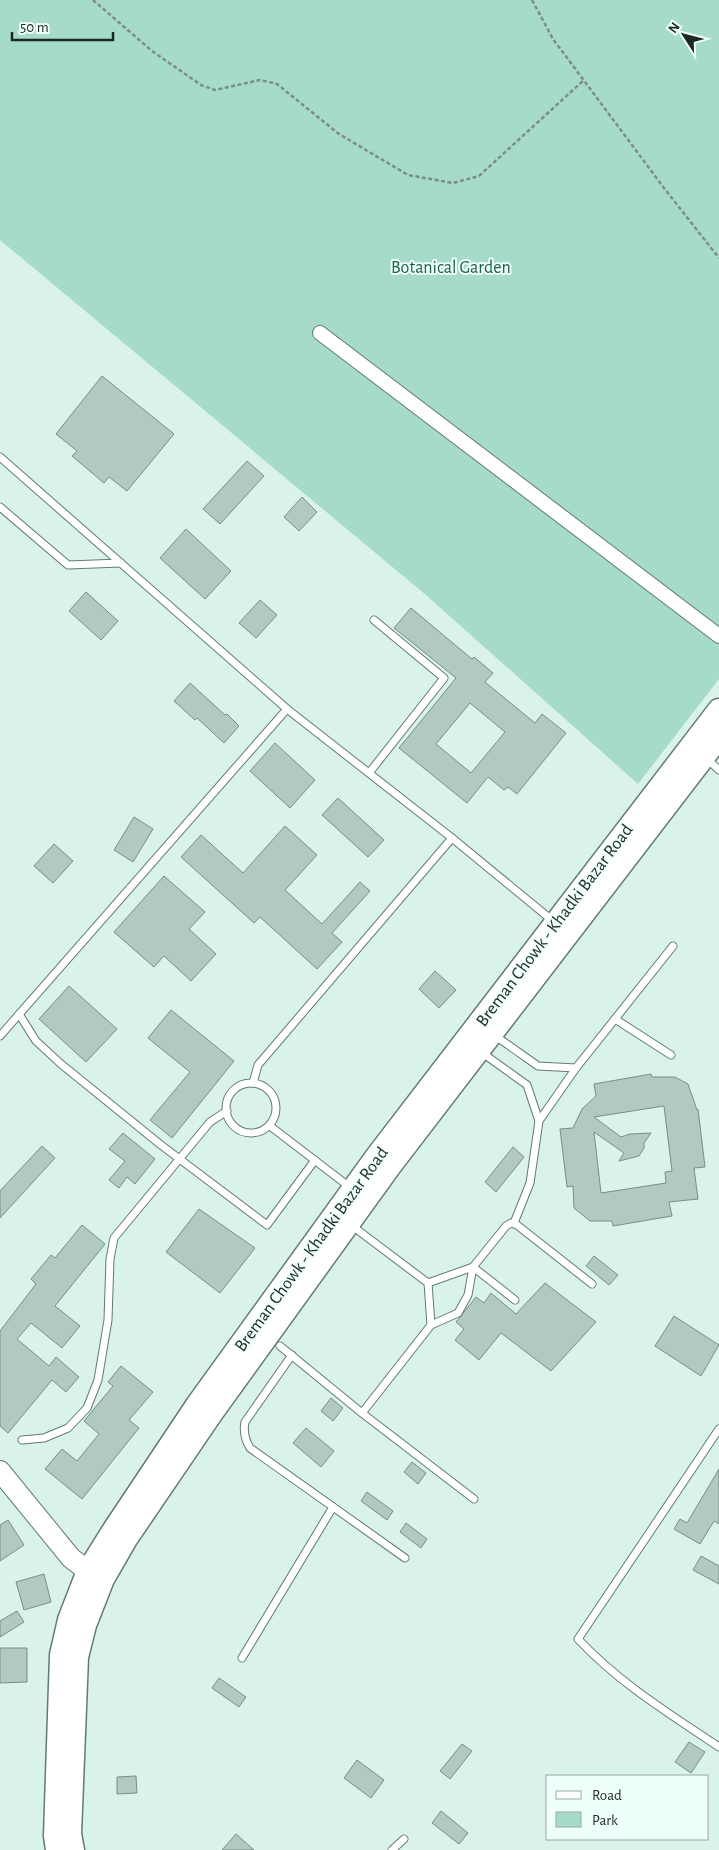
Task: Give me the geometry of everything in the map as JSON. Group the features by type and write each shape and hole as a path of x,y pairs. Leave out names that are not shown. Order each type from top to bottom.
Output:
{"main road":[{"name":"Breman Chowk - Khadki Bazar Road","path":"96,1575 126,1539 211,1414 348,1223 360,1194 556,923 719,710"},
{"name":"Breman Chowk - Khadki Bazar Road","path":"64,1842 77,1657 96,1575 112,1530 197,1405 360,1194 712,763 719,737"}],"street":[{"path":"320,333 719,636"},
{"path":"2,1476 71,1558 96,1575"}],"lane":[{"path":"0,457 287,709 452,838 556,923"},
{"path":"0,507 68,565 121,563"},
{"path":"369,773 444,678 374,620"},
{"path":"0,1036 287,709"},
{"path":"253,1083 258,1065 452,838"},
{"path":"514,1223 530,1183 539,1121 576,1068 673,946"},
{"path":"19,1014 36,1041 61,1064 161,1145 267,1225 315,1160"},
{"path":"615,1019 671,1056"},
{"path":"485,1042 538,1066 576,1068"},
{"path":"485,1042 527,1085 539,1121"},
{"path":"253,1083 266,1088 275,1099 276,1113 270,1126 258,1133 243,1132 232,1124 227,1111 227,1104 233,1091 246,1084 253,1083"},
{"path":"22,1440 44,1438 68,1428 87,1408 98,1380 108,1320 110,1259 114,1238 210,1122 227,1111"},
{"path":"270,1126 360,1194"},
{"path":"348,1223 428,1283 431,1325"},
{"path":"428,1283 473,1266 506,1226 514,1223"},
{"path":"514,1223 592,1284"},
{"path":"473,1266 515,1300"},
{"path":"362,1413 431,1325 458,1313 468,1296 473,1266"},
{"path":"280,1346 362,1413 474,1499"},
{"path":"292,1355 245,1422 244,1436 250,1448 405,1558"},
{"path":"719,1429 578,1639 600,1663 719,1747"},
{"path":"242,1658 333,1507"},
{"path":"392,1850 404,1839"}],"path":[{"path":"93,0 152,51 200,85 215,90 260,80 277,84 339,134 408,175 452,184 479,176 584,80"},
{"path":"532,0 553,39 664,188 719,258"}],"green space":[{"name":"Botanical Garden","path":"0,0 719,0 719,679 638,784 426,595 0,240"}],"building":[{"path":"102,376 174,434 127,491 109,477 104,483 72,456 77,451 56,434"},
{"path":"247,461 264,476 220,524 203,509"},
{"path":"302,497 317,512 299,531 284,517"},
{"path":"186,529 231,571 205,599 160,558"},
{"path":"86,592 118,621 101,640 69,611"},
{"path":"260,600 277,615 256,638 239,623"},
{"path":"411,608 472,659 474,657 493,673 485,682 535,723 542,714 566,733 517,794 508,787 504,790 488,777 467,803 399,748 456,678 394,628","holes":["470,703 505,732 471,773 436,744"]},
{"path":"190,683 239,726 224,743 197,718 195,720 174,701"},
{"path":"275,743 315,780 290,808 250,771"},
{"path":"338,798 384,840 368,857 322,815"},
{"path":"134,817 153,829 133,862 114,850"},
{"path":"285,826 317,855 285,890 322,924 360,882 370,891 332,933 342,942 317,969 260,917 254,923 181,857 201,835 243,873"},
{"path":"54,844 73,861 53,883 34,866"},
{"path":"164,876 205,912 189,929 216,954 191,981 164,956 154,967 114,932"},
{"path":"435,971 456,990 439,1008 419,989"},
{"path":"69,986 117,1029 86,1062 39,1019"},
{"path":"171,1010 234,1061 172,1138 150,1120 190,1072 148,1038"},
{"path":"651,1074 652,1077 675,1077 688,1084 698,1109 705,1167 694,1168 698,1199 669,1202 672,1216 613,1226 612,1221 590,1221 574,1208 573,1186 567,1187 560,1129 573,1128 582,1109 596,1096 594,1084","holes":["664,1106 672,1171 665,1172 666,1183 601,1193 594,1132 624,1153 619,1161 639,1156 644,1148 644,1143 651,1133 630,1134 621,1137 594,1117"]},
{"path":"123,1133 155,1159 135,1184 127,1177 119,1188 109,1180 125,1161 109,1149"},
{"path":"42,1146 55,1158 0,1218 0,1191"},
{"path":"513,1147 524,1157 496,1192 485,1182"},
{"path":"199,1209 255,1248 220,1293 166,1252"},
{"path":"82,1225 105,1244 55,1306 80,1326 62,1348 31,1323 17,1339 49,1366 56,1357 79,1377 66,1392 52,1380 8,1433 0,1426 0,1331 36,1284 31,1279 51,1255 55,1258"},
{"path":"594,1256 618,1275 609,1285 586,1266"},
{"path":"545,1283 596,1322 551,1371 501,1333 479,1360 455,1340 464,1329 456,1322 476,1297 484,1303 491,1293 516,1314"},
{"path":"674,1316 719,1345 701,1376 655,1346"},
{"path":"121,1366 153,1392 129,1420 139,1428 82,1499 45,1469 62,1449 77,1461 99,1434 84,1421 113,1386 108,1382"},
{"path":"331,1398 343,1408 333,1421 321,1411"},
{"path":"306,1428 334,1451 321,1467 293,1443"},
{"path":"412,1462 426,1473 418,1484 404,1472"},
{"path":"719,1469 719,1524 714,1521 700,1544 674,1529 680,1519 687,1523"},
{"path":"367,1492 393,1511 387,1520 361,1501"},
{"path":"8,1520 24,1545 0,1561 0,1525"},
{"path":"406,1523 427,1539 421,1548 400,1532"},
{"path":"701,1556 719,1566 719,1584 693,1570"},
{"path":"44,1574 51,1602 24,1610 16,1582"},
{"path":"17,1611 24,1622 0,1637 0,1621"},
{"path":"0,1648 27,1648 27,1682 0,1683"},
{"path":"219,1678 246,1697 239,1707 212,1688"},
{"path":"689,1742 705,1752 691,1773 675,1762"},
{"path":"462,1744 472,1751 450,1779 440,1771"},
{"path":"357,1760 384,1780 371,1798 344,1778"},
{"path":"136,1776 137,1793 117,1794 117,1777"},
{"path":"441,1811 468,1833 459,1844 432,1823"},
{"path":"236,1834 254,1850 222,1850"}]}
